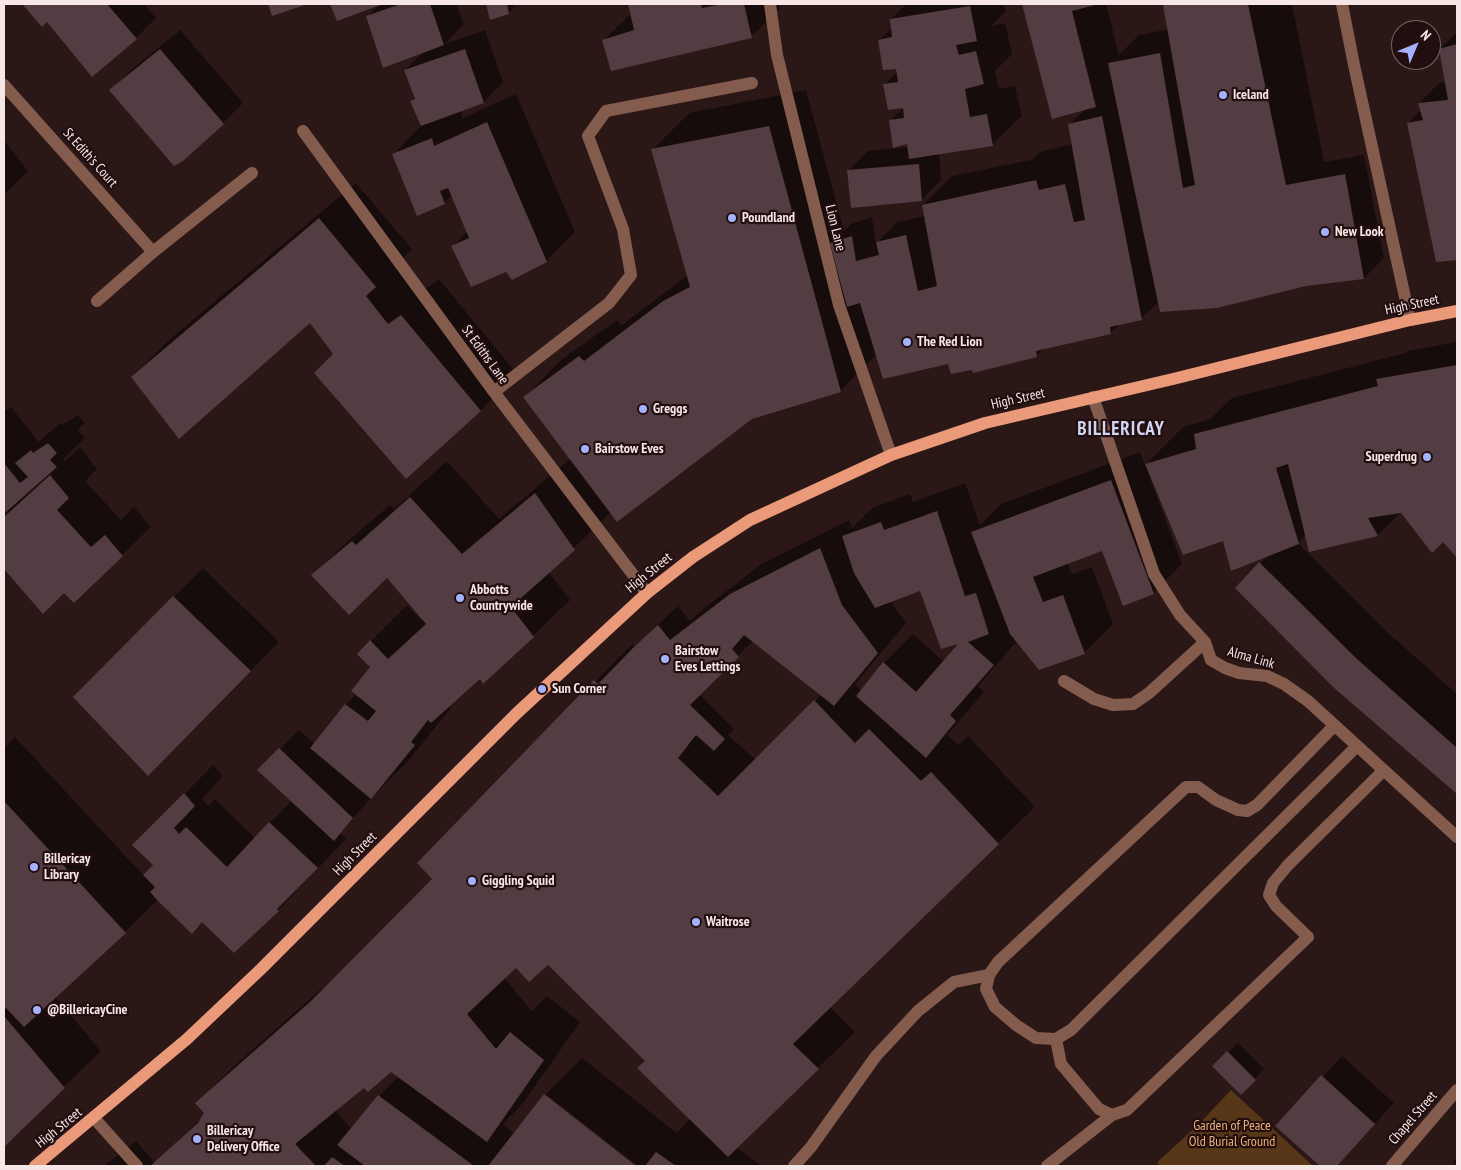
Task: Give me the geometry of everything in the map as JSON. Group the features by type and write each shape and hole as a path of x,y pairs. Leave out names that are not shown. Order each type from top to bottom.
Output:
{"main road":[{"name":"High Street","path":"35,1166 187,1039 261,969 524,706 647,593 693,557 750,520 892,455 985,422 1173,379 1410,320 1457,311"}],"street":[{"name":"Lion Lane","path":"770,4 777,55 839,305 892,455"},
{"path":"1342,4 1410,320"},
{"path":"494,392 609,303 631,275 623,229 588,136 606,111 752,83"},
{"name":"St Edith's Court","path":"4,85 153,252"},
{"name":"St Ediths Lane","path":"303,131 494,392 647,593"},
{"path":"97,301 153,252 252,172"},
{"name":"Alma Link","path":"1093,397 1154,574 1180,616 1205,642 1211,660 1239,673 1267,676 1284,684 1308,701 1457,837"},
{"path":"1064,681 1094,699 1113,705 1134,704 1205,642"},
{"path":"1334,726 1257,806 1247,811 1238,810 1216,800 1198,787 1186,787 998,962 989,975 986,989 995,1007 1016,1025 1036,1038 1056,1039 1071,1030 1357,746"},
{"path":"1047,1166 1112,1114 1127,1110 1308,937 1272,900 1269,895 1273,883 1384,770"},
{"path":"794,1166 811,1147 876,1056 918,1011 954,982 989,975"},
{"path":"1056,1039 1061,1064 1099,1109 1112,1114"},
{"name":"Chapel Street","path":"1392,1166 1457,1090"},
{"path":"94,1118 138,1166"}],"green space":[{"name":"Garden of Peace Old Burial Ground","path":"1231,1090 1313,1166 1153,1166 1199,1124"}],"building":[{"path":"22,4 107,4 137,39 92,77 47,22 42,27"},
{"path":"268,4 308,4 272,16"},
{"path":"330,4 383,4 337,21"},
{"path":"401,4 430,4 444,45 383,68 366,16"},
{"path":"486,4 507,4 509,14 490,20"},
{"path":"628,4 701,4 702,8 722,4 744,4 752,38 611,71 602,40 634,30"},
{"path":"1022,4 1099,4 1072,11 1096,107 1052,119"},
{"path":"1248,4 1286,185 1345,174 1364,279 1306,286 1217,308 1160,312 1108,63 1160,53 1183,188 1195,185 1163,5"},
{"path":"970,6 977,41 956,45 959,55 976,51 984,84 965,89 970,117 987,114 993,146 909,159 907,144 893,148 889,120 904,118 903,108 888,110 883,84 898,82 896,69 883,70 878,40 892,37 890,19"},
{"path":"1457,44 1457,260 1436,262 1407,123 1423,120 1418,103 1448,100 1441,60 1441,48"},
{"path":"160,49 224,124 183,161 174,166 109,90"},
{"path":"465,49 484,103 421,126 410,101 415,99 404,70"},
{"path":"1102,116 1142,320 1110,327 1111,334 1036,351 1037,357 973,373 972,370 951,374 948,364 883,379 860,303 847,307 830,243 852,236 856,261 879,255 876,242 906,235 918,291 937,286 922,205 1036,180 1039,190 1065,184 1074,222 1085,220 1068,124"},
{"path":"487,122 547,262 512,280 506,272 471,287 451,246 469,238 448,188 440,191 445,204 417,216 392,154 432,138 434,146"},
{"path":"769,126 841,392 752,419 617,522 523,397 579,356 584,361 663,301 690,287 651,149"},
{"path":"919,164 922,201 851,208 847,170"},
{"path":"319,218 376,287 366,296 388,324 401,315 481,411 406,479 314,373 333,354 310,323 179,439 131,377"},
{"path":"1457,365 1457,558 1443,542 1432,553 1401,513 1368,518 1378,536 1309,552 1288,464 1276,468 1299,544 1231,571 1223,541 1183,555 1145,464 1196,449 1194,434 1378,386 1376,379"},
{"path":"48,443 57,453 50,460 57,467 6,512 4,509 4,463 20,483 28,477 15,463 31,450 33,453"},
{"path":"50,475 69,498 57,510 91,547 105,535 123,556 74,603 64,593 43,614 4,569 4,517"},
{"path":"1111,480 1154,594 1123,606 1102,551 1033,577 1043,602 1063,595 1085,654 1039,670 1010,634 971,532"},
{"path":"535,493 575,550 511,607 534,637 483,684 480,679 431,723 428,720 411,742 415,745 371,799 310,748 345,704 368,721 376,711 351,691 370,667 357,654 370,640 388,659 426,624 387,578 349,615 311,575 352,541 356,545 410,497 462,554"},
{"path":"937,511 965,596 976,593 989,634 968,642 994,665 950,715 956,721 926,758 856,696 883,662 916,692 958,644 941,649 920,591 875,608 854,573 842,536 881,522 884,530"},
{"name":"Waitrose","path":"820,548 842,605 878,653 834,706 744,635 732,649 739,657 690,705 725,739 714,751 696,735 678,758 718,796 814,700 855,743 869,729 921,781 931,772 999,844 793,1044 819,1069 728,1157 637,1068 645,1061 548,965 529,982 516,968 467,1014 496,1049 510,1032 544,1060 487,1142 391,1072 368,1092 364,1088 295,1144 316,1166 150,1166 198,1123 204,1113 195,1103 310,1002 432,879 417,863 594,680 598,684 658,625 670,640 730,594"},
{"path":"1259,562 1357,659 1457,748 1457,794 1333,687 1235,588"},
{"path":"173,596 251,671 148,776 73,697"},
{"path":"279,748 353,818 334,841 257,770"},
{"path":"184,793 195,806 174,828 179,834 186,827 227,867 269,822 318,868 277,909 279,911 234,953 202,922 192,934 158,901 150,892 155,887 143,875 153,865 132,845"},
{"name":"Billericay Library","path":"4,801 126,933 24,1027 4,1006"},
{"path":"4,1016 65,1088 4,1147"},
{"path":"1227,1051 1256,1080 1241,1095 1212,1066"},
{"path":"1321,1075 1375,1124 1337,1166 1320,1166 1275,1126"},
{"path":"544,1094 636,1166 488,1166"},
{"path":"378,1095 474,1166 365,1166 337,1145"},
{"path":"656,1152 676,1166 645,1166"},
{"path":"332,1157 345,1166 324,1166"}],"place":[{"name":"Iceland","path":"1223,95"},
{"name":"Poundland","path":"732,218"},
{"name":"New Look","path":"1325,232"},
{"name":"The Red Lion","path":"907,342"},
{"name":"Greggs","path":"643,409"},
{"name":"Bairstow Eves","path":"585,449"},
{"name":"Superdrug","path":"1427,457"},
{"name":"Abbotts Countrywide","path":"460,598"},
{"name":"Bairstow Eves Lettings","path":"665,659"},
{"name":"Sun Corner","path":"542,689"},
{"name":"Billericay Library","path":"34,867"},
{"name":"Giggling Squid","path":"472,881"},
{"name":"Waitrose","path":"696,922"},
{"name":"@BillericayCine","path":"37,1010"},
{"name":"Billericay Delivery Office","path":"197,1139"}],"district":[{"name":"BILLERICAY","path":"1121,430"}]}
